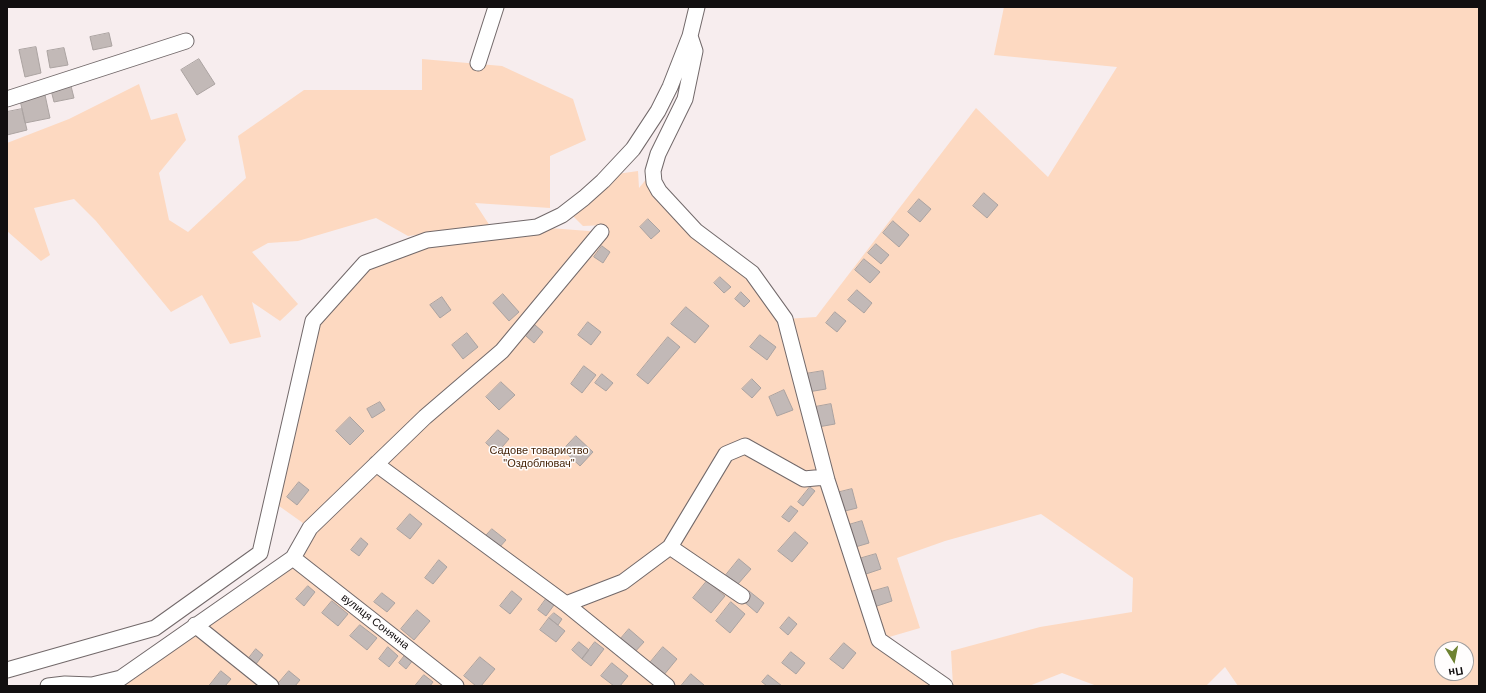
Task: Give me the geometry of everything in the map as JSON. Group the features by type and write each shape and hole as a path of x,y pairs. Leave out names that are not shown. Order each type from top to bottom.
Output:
{"street":[{"path":"478,63 496,7"},
{"path":"7,670 155,628 260,553 313,321 365,263 427,240 537,227 562,215 584,198 603,181 633,149 658,111 670,87 690,36 698,7"},
{"path":"690,36 695,51 686,99 658,154 653,171 654,182 659,191 696,231 752,274 786,319 826,477 879,640 945,686"},
{"path":"7,98 186,41"},
{"path":"48,686 92,685 121,678 294,558 310,528 425,417 502,351 601,232"},
{"path":"566,604 623,582 670,548 726,454 745,446 804,479 826,477"},
{"path":"376,464 566,604 667,686"},
{"path":"670,548 742,596"},
{"name":"вулиця Сонячна","path":"294,558 456,686"},
{"path":"196,625 272,686"}],"green space":[{"name":"Садове товариство \"Оздоблювач\"","path":"1004,7 1479,7 1479,686 1238,686 1225,667 1206,686 1097,686 1062,673 1029,686 953,686 951,651 1040,627 1132,612 1133,578 1041,514 945,541 897,558 920,628 879,640 945,686 92,686 121,678 293,558 310,528 272,501 313,321 365,263 427,240 537,227 601,232 606,225 583,226 573,216 617,174 638,171 639,188 653,171 654,182 752,273 785,319 816,317 976,108 1048,177 1117,67 994,55"},
{"path":"422,59 502,66 573,99 586,140 550,156 550,208 475,203 490,226 408,236 376,218 298,241 268,243 252,252 298,304 280,321 252,302 261,337 230,344 202,295 171,312 96,221 74,199 34,208 50,255 41,261 7,231 7,143 69,119 139,84 151,120 177,113 186,140 159,173 169,220 188,232 246,178 238,136 304,90 422,90"}],"building":[{"path":"109,33 112,46 93,50 90,37"},
{"path":"36,47 41,73 25,77 19,50"},
{"path":"64,48 68,65 50,68 47,51"},
{"path":"199,59 215,84 197,95 181,70"},
{"path":"71,86 74,98 54,102 51,90"},
{"path":"45,95 50,118 25,123 20,100"},
{"path":"22,109 27,130 7,135 7,112"},
{"path":"984,193 998,205 987,218 973,206"},
{"path":"919,199 931,209 920,222 908,212"},
{"path":"648,219 660,231 651,239 640,227"},
{"path":"893,221 909,235 899,247 883,233"},
{"path":"876,244 889,255 881,264 868,253"},
{"path":"602,246 610,252 603,263 594,257"},
{"path":"864,259 880,272 870,283 855,270"},
{"path":"720,277 731,287 724,293 714,283"},
{"path":"857,290 872,303 864,313 848,300"},
{"path":"741,292 750,301 744,307 735,299"},
{"path":"503,294 519,312 509,321 493,303"},
{"path":"442,297 451,310 440,318 430,305"},
{"path":"686,307 709,326 695,343 671,324"},
{"path":"835,312 846,321 837,332 826,323"},
{"path":"588,322 601,332 591,345 578,335"},
{"path":"535,325 543,332 534,343 526,336"},
{"path":"467,333 478,347 463,359 452,345"},
{"path":"760,335 776,347 767,360 750,347"},
{"path":"668,337 680,347 648,384 637,375"},
{"path":"584,366 596,375 582,393 571,384"},
{"path":"823,371 826,389 808,392 805,374"},
{"path":"602,374 613,383 606,391 595,383"},
{"path":"752,379 761,388 752,398 742,389"},
{"path":"501,382 515,395 499,410 486,397"},
{"path":"784,390 793,410 777,416 769,397"},
{"path":"380,402 385,410 372,418 367,409"},
{"path":"831,404 835,424 818,427 815,407"},
{"path":"350,417 364,431 350,445 336,431"},
{"path":"498,430 509,439 497,453 486,443"},
{"path":"576,436 593,452 580,466 563,450"},
{"path":"299,482 309,490 297,505 287,497"},
{"path":"810,487 815,491 803,506 798,502"},
{"path":"852,489 857,508 841,512 836,493"},
{"path":"791,506 798,511 789,522 782,517"},
{"path":"410,514 422,524 410,539 397,529"},
{"path":"862,521 869,543 852,548 845,526"},
{"path":"492,529 506,540 498,549 484,538"},
{"path":"795,532 808,543 792,562 778,551"},
{"path":"361,538 368,544 359,556 351,550"},
{"path":"876,554 881,569 860,576 855,560"},
{"path":"739,559 751,569 738,584 726,575"},
{"path":"439,560 447,567 433,584 425,578"},
{"path":"707,581 725,596 711,613 693,598"},
{"path":"308,586 315,592 304,606 296,599"},
{"path":"888,587 892,601 871,608 867,593"},
{"path":"512,591 522,599 510,614 500,606"},
{"path":"749,591 764,603 757,613 742,600"},
{"path":"382,593 395,603 387,612 374,602"},
{"path":"546,599 554,605 546,616 538,610"},
{"path":"332,601 348,614 338,626 322,613"},
{"path":"731,602 745,614 730,633 716,621"},
{"path":"417,610 430,621 414,640 401,629"},
{"path":"554,613 562,619 558,625 549,618"},
{"path":"789,617 797,624 788,635 780,628"},
{"path":"549,618 565,631 556,642 540,630"},
{"path":"360,625 377,638 367,650 350,636"},
{"path":"629,629 644,642 633,654 618,642"},
{"path":"579,642 589,650 582,659 572,650"},
{"path":"595,642 604,649 591,666 582,659"},
{"path":"844,643 856,653 843,669 830,659"},
{"path":"388,647 398,656 389,667 379,659"},
{"path":"663,647 677,659 663,676 649,664"},
{"path":"256,649 263,655 256,664 249,658"},
{"path":"791,652 805,663 796,674 782,663"},
{"path":"406,654 413,660 406,669 399,663"},
{"path":"480,657 495,669 481,686 476,686 464,676"},
{"path":"612,663 628,676 620,686 614,686 601,676"},
{"path":"221,671 231,679 225,686 209,686"},
{"path":"289,671 300,680 295,686 278,686 277,685"},
{"path":"691,674 704,685 681,686"},
{"path":"424,675 433,682 430,686 415,686"},
{"path":"768,675 782,686 767,686 762,682"}]}
